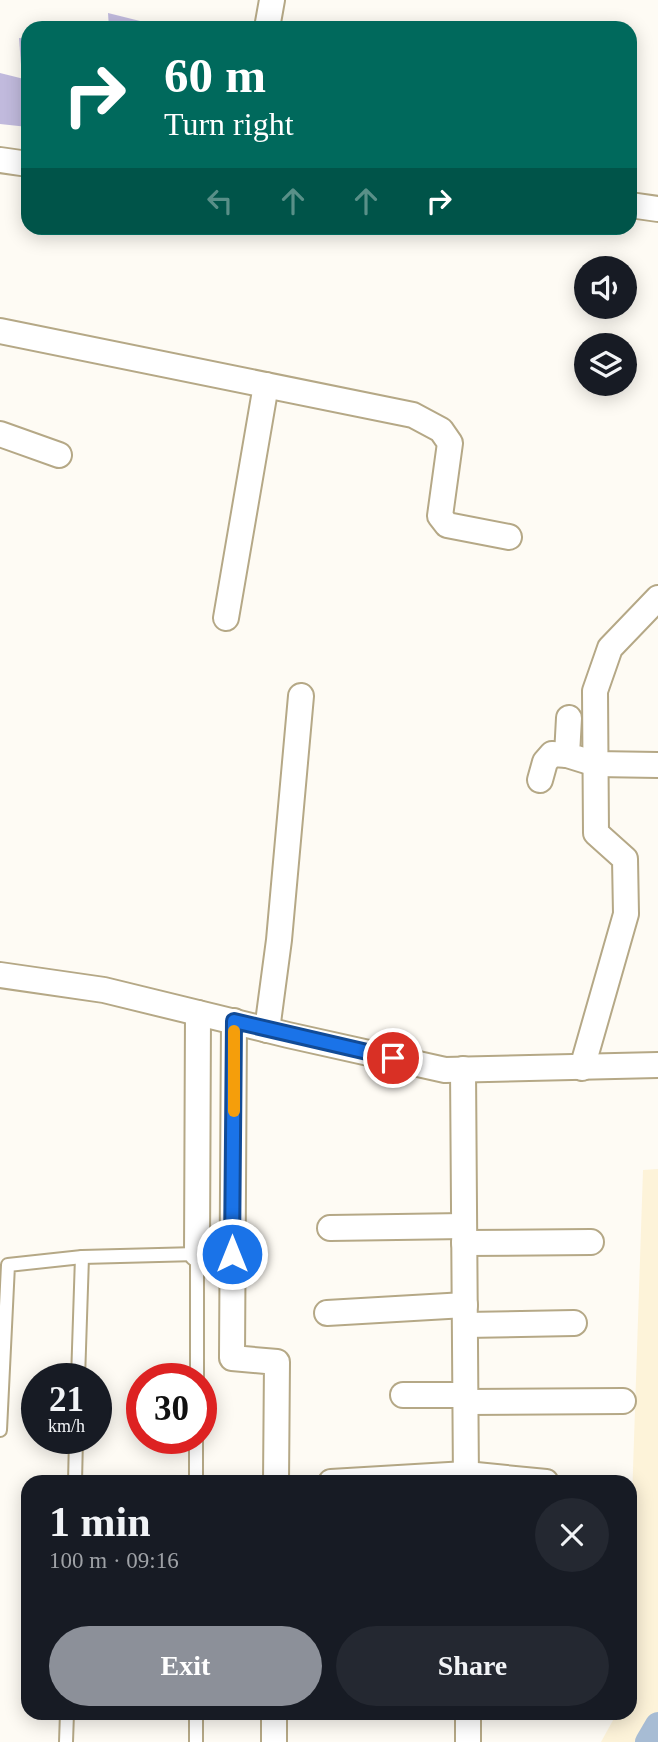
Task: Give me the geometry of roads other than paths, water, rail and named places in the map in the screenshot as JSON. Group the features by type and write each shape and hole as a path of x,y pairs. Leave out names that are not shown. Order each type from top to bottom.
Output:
{"street":[{"path":"268,21 272,0"},
{"path":"0,160 21,163"},
{"path":"637,206 658,209"},
{"path":"0,331 413,415 441,430 450,443 440,516 447,525 509,537"},
{"path":"226,618 266,385"},
{"path":"0,434 59,455"},
{"path":"582,1068 626,915 625,859 596,833 595,691 610,648 658,597"},
{"path":"267,1030 302,696"},
{"path":"567,755 569,718"},
{"path":"540,780 545,762 552,754 567,755 596,764 658,765"},
{"path":"0,975 104,990 445,1070 658,1065"},
{"path":"197,1254 198,1013"},
{"path":"234,1021 232,1358 277,1362 276,1475"},
{"path":"463,1069 466,1475"},
{"path":"330,1228 591,1242"},
{"path":"327,1312 465,1315 574,1323"},
{"path":"402,1395 466,1399 623,1401"},
{"path":"274,1720 274,1742"},
{"path":"468,1720 468,1742"}],"lane":[{"path":"0,1430 8,1265 82,1257 197,1254 197,1363"},
{"path":"79,1363 82,1257"},
{"path":"75,1475 76,1454"},
{"path":"196,1475 197,1454"},
{"path":"66,1742 67,1720"},
{"path":"196,1720 196,1742"}],"waterway":[{"path":"648,1742 658,1725"}]}
